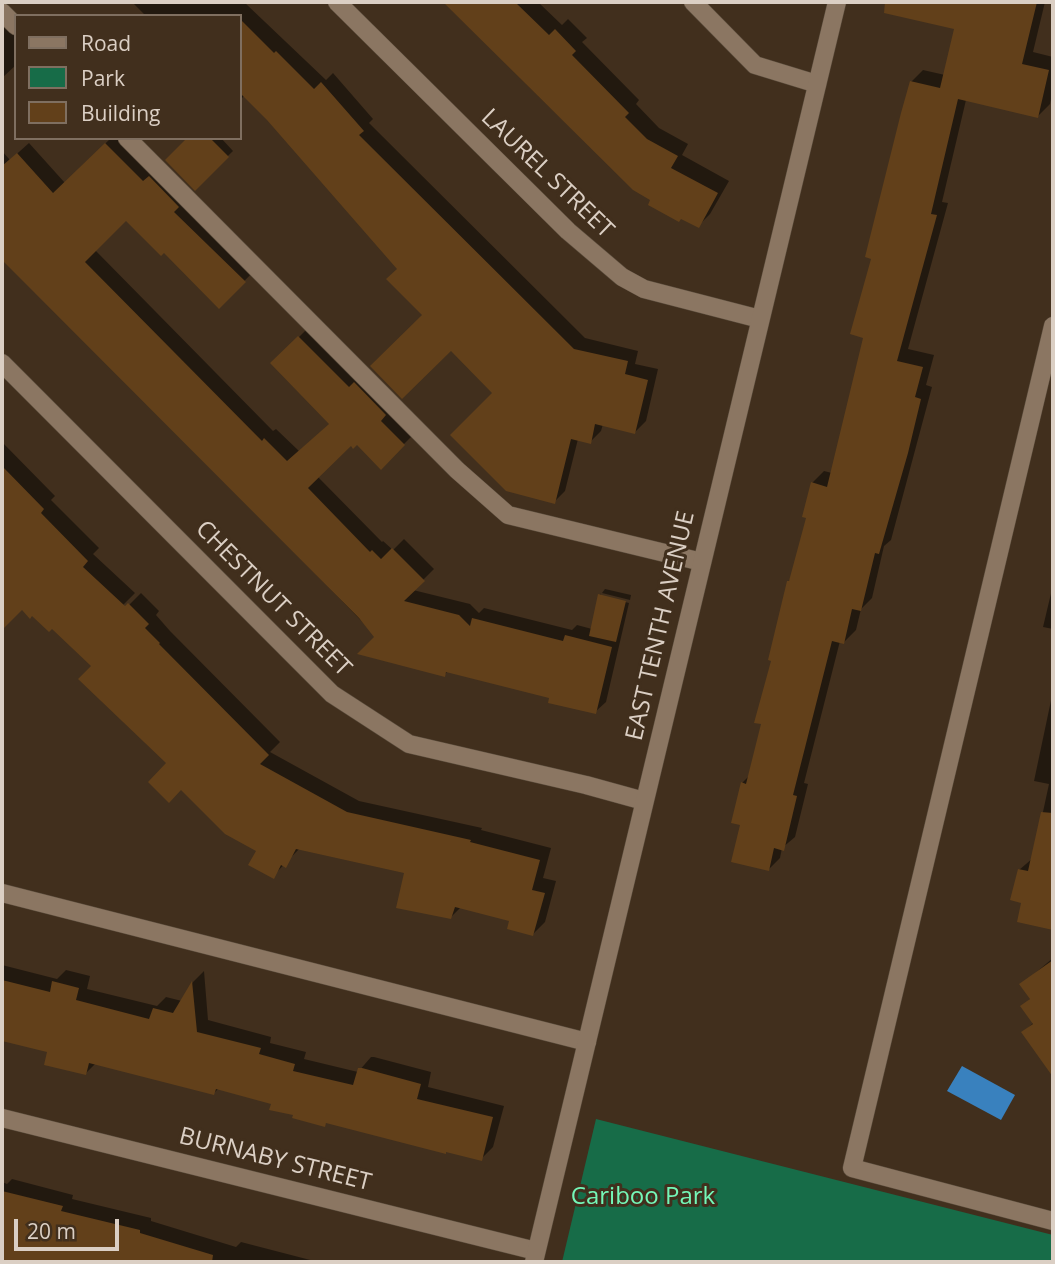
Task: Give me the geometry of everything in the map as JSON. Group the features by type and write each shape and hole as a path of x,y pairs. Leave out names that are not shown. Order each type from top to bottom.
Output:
{"street":[{"name":"LAUREL STREET","path":"337,2 568,230 622,277 644,289 760,319"},
{"path":"693,2 755,65 817,84"},
{"name":"EAST TENTH AVENUE","path":"535,1257 837,2"},
{"path":"129,140 457,470 508,514 702,562"},
{"path":"1053,326 852,1168 1053,1221"},
{"name":"CHESTNUT STREET","path":"2,363 332,694 409,744 645,801"},
{"path":"2,893 587,1042"},
{"name":"BURNABY STREET","path":"2,1118 535,1257"}],"green space":[{"name":"Cariboo Park","path":"596,1119 1053,1235 1053,1262 562,1262"}],"water":[{"path":"962,1066 1015,1095 1001,1120 947,1091"}],"building":[{"path":"443,2 515,2 549,35 555,29 576,51 572,55 629,113 625,117 647,139 678,156 671,168 718,193 699,228 681,219 679,222 648,205 650,200 633,190"},
{"path":"885,2 1037,2 1022,64 1049,70 1038,118 958,99 931,214 937,215 897,361 923,367 915,397 921,399 908,453 879,554 875,553 861,611 852,609 844,644 832,641 793,795 797,796 784,851 774,848 769,871 731,862 740,825 731,823 741,782 746,784 761,724 754,723 771,661 768,660 787,581 806,518 802,517 811,482 827,487 863,338 850,334 871,259 865,257 901,113 910,81 940,88 954,29 884,13"},
{"path":"242,21 314,89 321,82 364,131 359,135 574,349 628,361 625,374 648,380 635,434 595,424 591,444 571,439 555,504 506,491 450,435 492,393 451,351 402,399 370,366 422,315 386,279 397,269 242,95"},
{"path":"185,140 212,140 229,157 195,191 165,160"},
{"path":"105,143 143,181 149,176 179,207 174,212 246,282 219,309 164,253 161,256 126,221 85,262 262,441 264,438 287,461 329,424 270,363 298,336 349,387 354,382 386,415 381,421 405,445 381,470 357,445 353,449 351,446 308,488 370,552 372,550 381,559 392,548 425,581 404,601 459,615 470,626 472,618 563,641 565,635 612,647 596,714 548,703 549,698 446,672 445,677 357,654 374,637 359,618 2,260 2,166 17,153 53,193"},
{"path":"2,466 44,509 41,513 88,561 83,567 125,606 128,603 149,624 145,628 159,644 269,755 260,764 347,812 471,840 470,842 540,860 532,890 545,893 533,936 507,929 509,921 455,907 451,919 396,908 404,873 296,849 286,868 281,865 274,879 248,865 256,851 225,834 181,790 169,803 148,782 166,763 78,679 91,666 52,629 49,632 22,610 2,630"},
{"path":"598,594 626,601 616,642 589,636"},
{"path":"1041,812 1053,813 1053,930 1017,922 1021,903 1010,900 1018,869 1028,871"},
{"path":"1053,960 1053,1077 1021,1032 1033,1024 1020,1006 1030,999 1019,984"},
{"path":"2,980 50,992 52,981 79,988 76,1000 149,1019 153,1008 173,1013 192,981 197,1032 261,1048 259,1054 295,1064 293,1071 353,1085 358,1068 421,1084 417,1099 493,1117 482,1161 326,1123 325,1127 292,1118 293,1115 269,1110 271,1104 216,1089 214,1095 89,1063 86,1075 44,1065 47,1052 2,1041"},
{"path":"2,1191 63,1206 61,1211 140,1230 140,1233 213,1255 212,1262 2,1262"}]}
